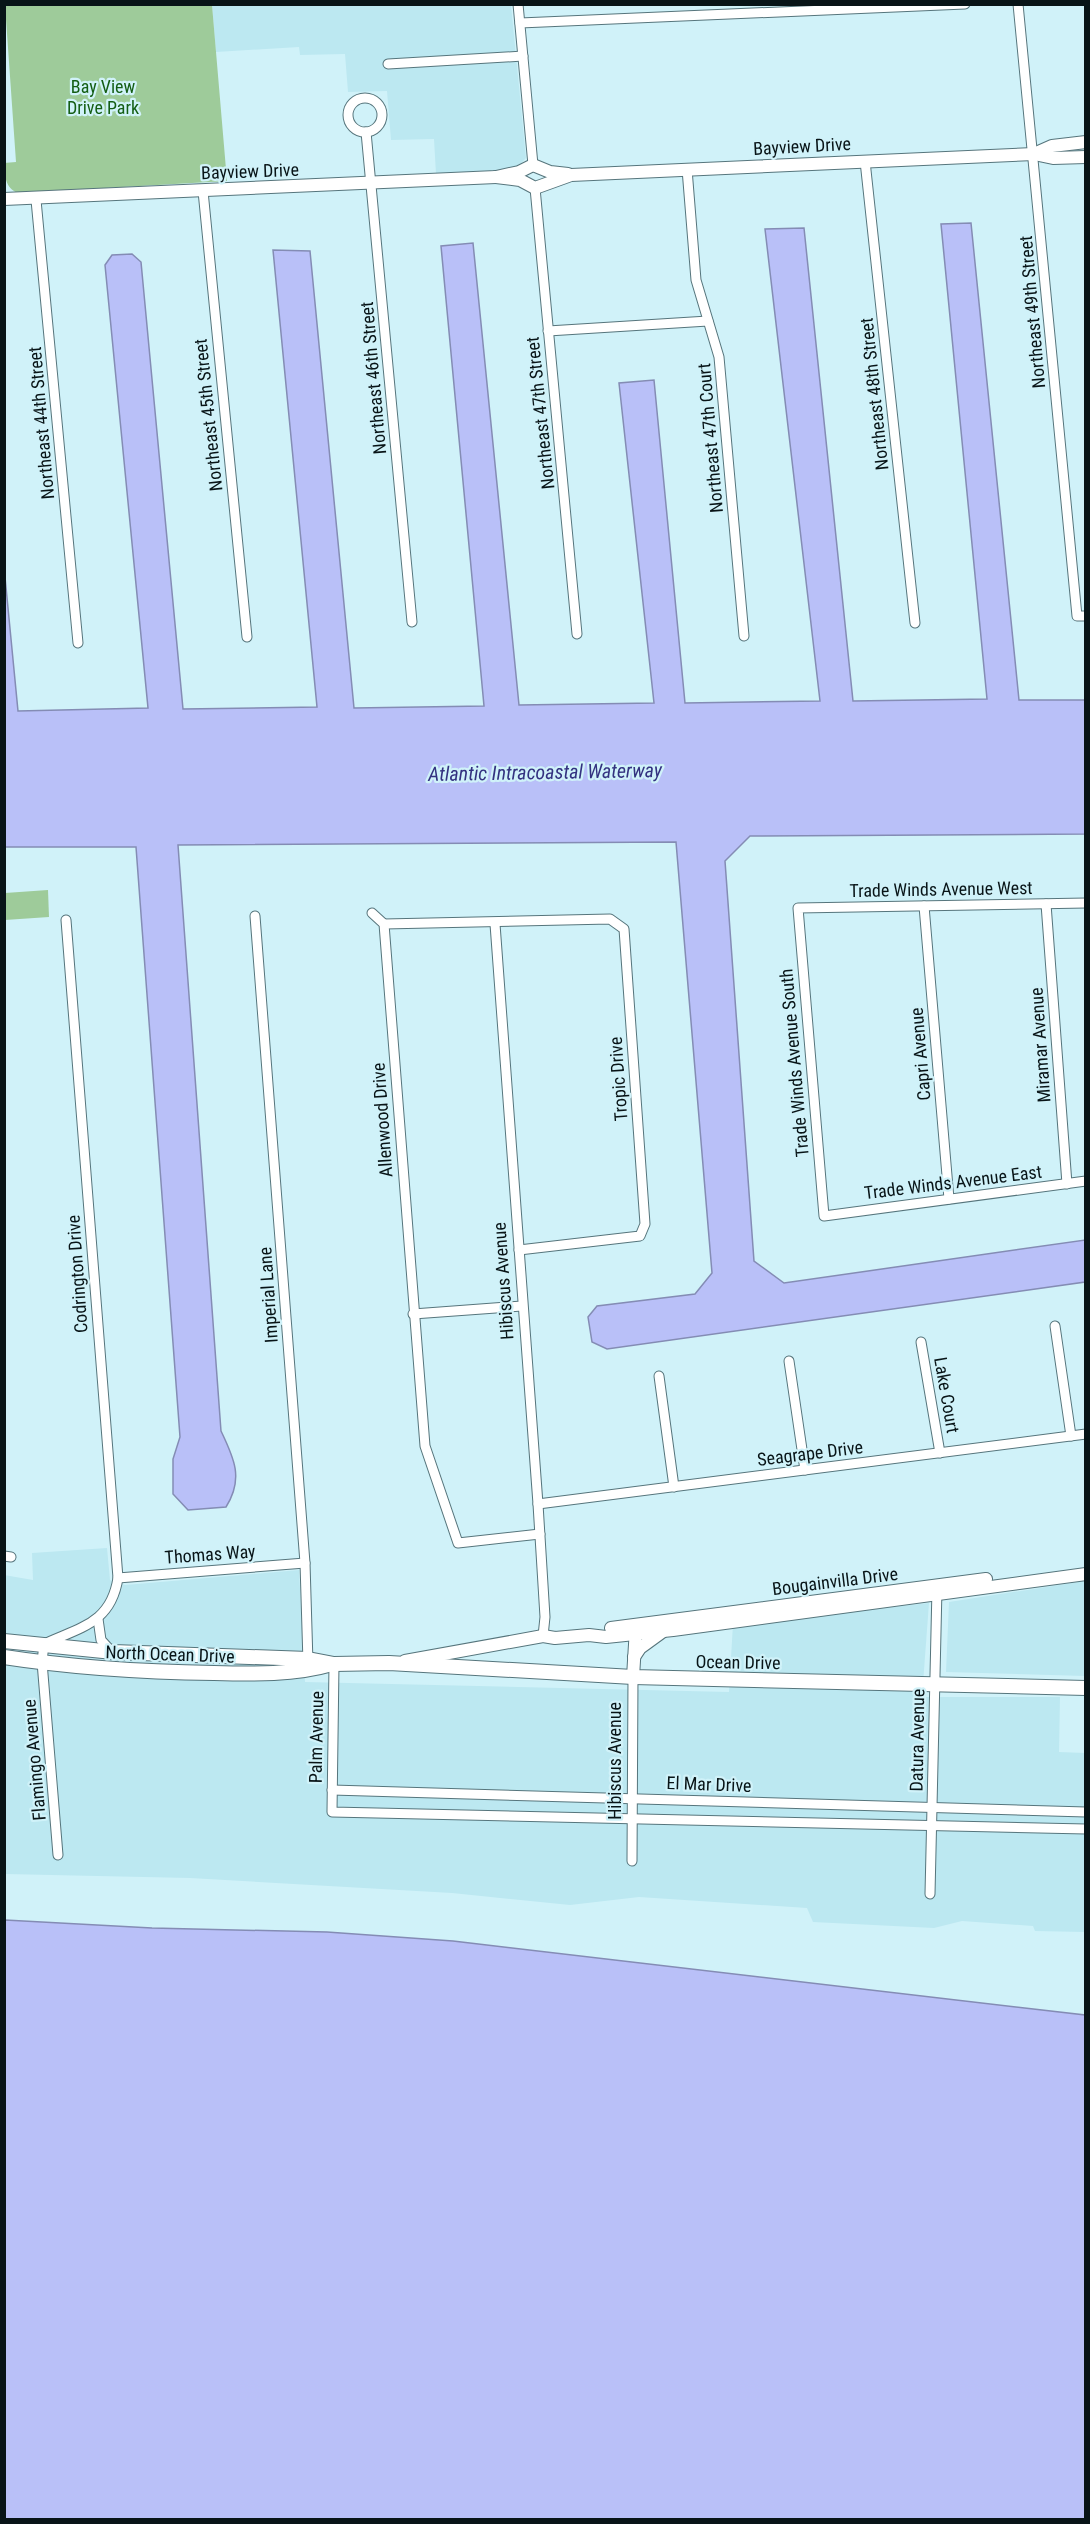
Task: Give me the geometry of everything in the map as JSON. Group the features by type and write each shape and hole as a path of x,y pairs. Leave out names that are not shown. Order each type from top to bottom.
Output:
{"main road":[{"name":"North Ocean Drive","path":"4,1641 113,1652 308,1665 389,1663"},
{"name":"North Ocean Drive","path":"4,1657 133,1672 246,1674 308,1665"},
{"name":"Ocean Drive","path":"389,1663 633,1677 1086,1688"}],"street":[{"path":"518,4 534,168"},
{"path":"520,23 964,4"},
{"name":"Northeast 49th Street","path":"1018,4 1081,616"},
{"path":"388,64 523,56"},
{"name":"Northeast 46th Street","path":"366,132 412,622"},
{"name":"Bayview Drive","path":"1034,154 1052,146 1086,142"},
{"name":"Bayview Drive","path":"496,177 535,185 571,175 687,169 1034,154 1053,158 1086,157"},
{"name":"Northeast 48th Street","path":"865,161 915,623"},
{"path":"534,168 546,176 535,185 523,176 534,168"},
{"name":"Bayview Drive","path":"4,199 36,200 496,177 534,168 571,175"},
{"name":"Northeast 47th Court","path":"687,169 696,280 720,357 744,636"},
{"name":"Northeast 47th Street","path":"535,185 577,634"},
{"name":"Northeast 45th Street","path":"202,191 247,637"},
{"name":"Northeast 44th Street","path":"36,200 78,644"},
{"path":"548,331 708,321"},
{"name":"Trade Winds Avenue West","path":"798,909 1086,903"},
{"name":"Miramar Avenue","path":"1046,904 1067,1184"},
{"name":"Capri Avenue","path":"924,906 949,1199"},
{"name":"Trade Winds Avenue South","path":"798,909 824,1216"},
{"path":"372,913 384,924 495,924"},
{"name":"Imperial Lane","path":"255,916 305,1563 308,1665"},
{"name":"Tropic Drive","path":"495,924 610,919 624,929 645,1224 639,1236 519,1250"},
{"name":"Codrington Drive","path":"66,920 118,1578 115,1594 98,1619"},
{"name":"Allenwood Drive","path":"384,924 425,1446 458,1543 540,1534"},
{"name":"Hibiscus Avenue","path":"495,924 538,1504 545,1617 543,1636"},
{"name":"Trade Winds Avenue East","path":"824,1216 1086,1181"},
{"path":"413,1314 522,1306"},
{"path":"1055,1326 1071,1436"},
{"name":"Lake Court","path":"921,1342 940,1453"},
{"path":"789,1361 805,1470"},
{"path":"658,1376 674,1487"},
{"name":"Seagrape Drive","path":"538,1504 1086,1434"},
{"name":"Thomas Way","path":"118,1578 305,1563"},
{"name":"Bougainvilla Drive","path":"636,1629 664,1631 1086,1567"},
{"name":"Bougainvilla Drive","path":"389,1663 543,1636 555,1638 589,1635 606,1637 636,1629 937,1590 1086,1574"},
{"name":"Datura Avenue","path":"930,1894 937,1590"},
{"path":"42,1662 44,1644 98,1619 100,1640 113,1652"},
{"name":"Hibiscus Avenue","path":"632,1861 633,1677 636,1629"},
{"path":"634,1657 640,1648 664,1631"},
{"name":"Flamingo Avenue","path":"42,1662 58,1855"},
{"name":"Palm Avenue","path":"332,1812 334,1664"},
{"name":"El Mar Drive","path":"332,1790 1086,1812"},
{"name":"El Mar Drive","path":"332,1812 1086,1829"}],"shaded area":[{"path":"212,5 511,5 526,158 514,171 436,174 434,139 391,140 387,91 348,92 345,54 300,55 299,47 216,52"},
{"path":"107,1548 110,1580 125,1585 299,1570 305,1682 729,1692 733,1624 929,1603 922,1697 1060,1697 1059,1752 1085,1753 1085,1932 1035,1931 1033,1926 962,1921 934,1928 813,1922 807,1908 639,1897 570,1905 452,1893 190,1878 5,1874 4,1575 33,1580 32,1553"},
{"path":"1085,1581 1085,1676 946,1672 949,1602"}],"green space":[{"name":"Bay View Drive Park","path":"5,5 212,5 227,181 18,193 10,188 6,181 4,163 16,162"},
{"path":"48,890 49,917 5,920 5,893"}],"water":[{"name":"Atlantic Intracoastal Waterway","path":"971,223 1019,700 1085,700 1085,834 750,836 725,861 754,1261 784,1283 1085,1240 1085,1282 607,1349 592,1342 588,1317 597,1306 695,1294 712,1273 676,842 178,845 221,1431 230,1450 236,1478 235,1487 226,1507 188,1510 173,1494 173,1459 180,1437 136,847 5,847 5,577 18,711 148,708 105,265 112,255 132,254 141,262 183,709 317,707 273,250 310,251 354,708 484,706 441,246 473,243 519,705 654,703 619,383 654,380 685,703 820,701 765,229 804,228 853,701 987,699 941,224"},
{"path":"5,1920 152,1928 327,1932 453,1941 1085,2015 1085,2519 5,2519"}]}
